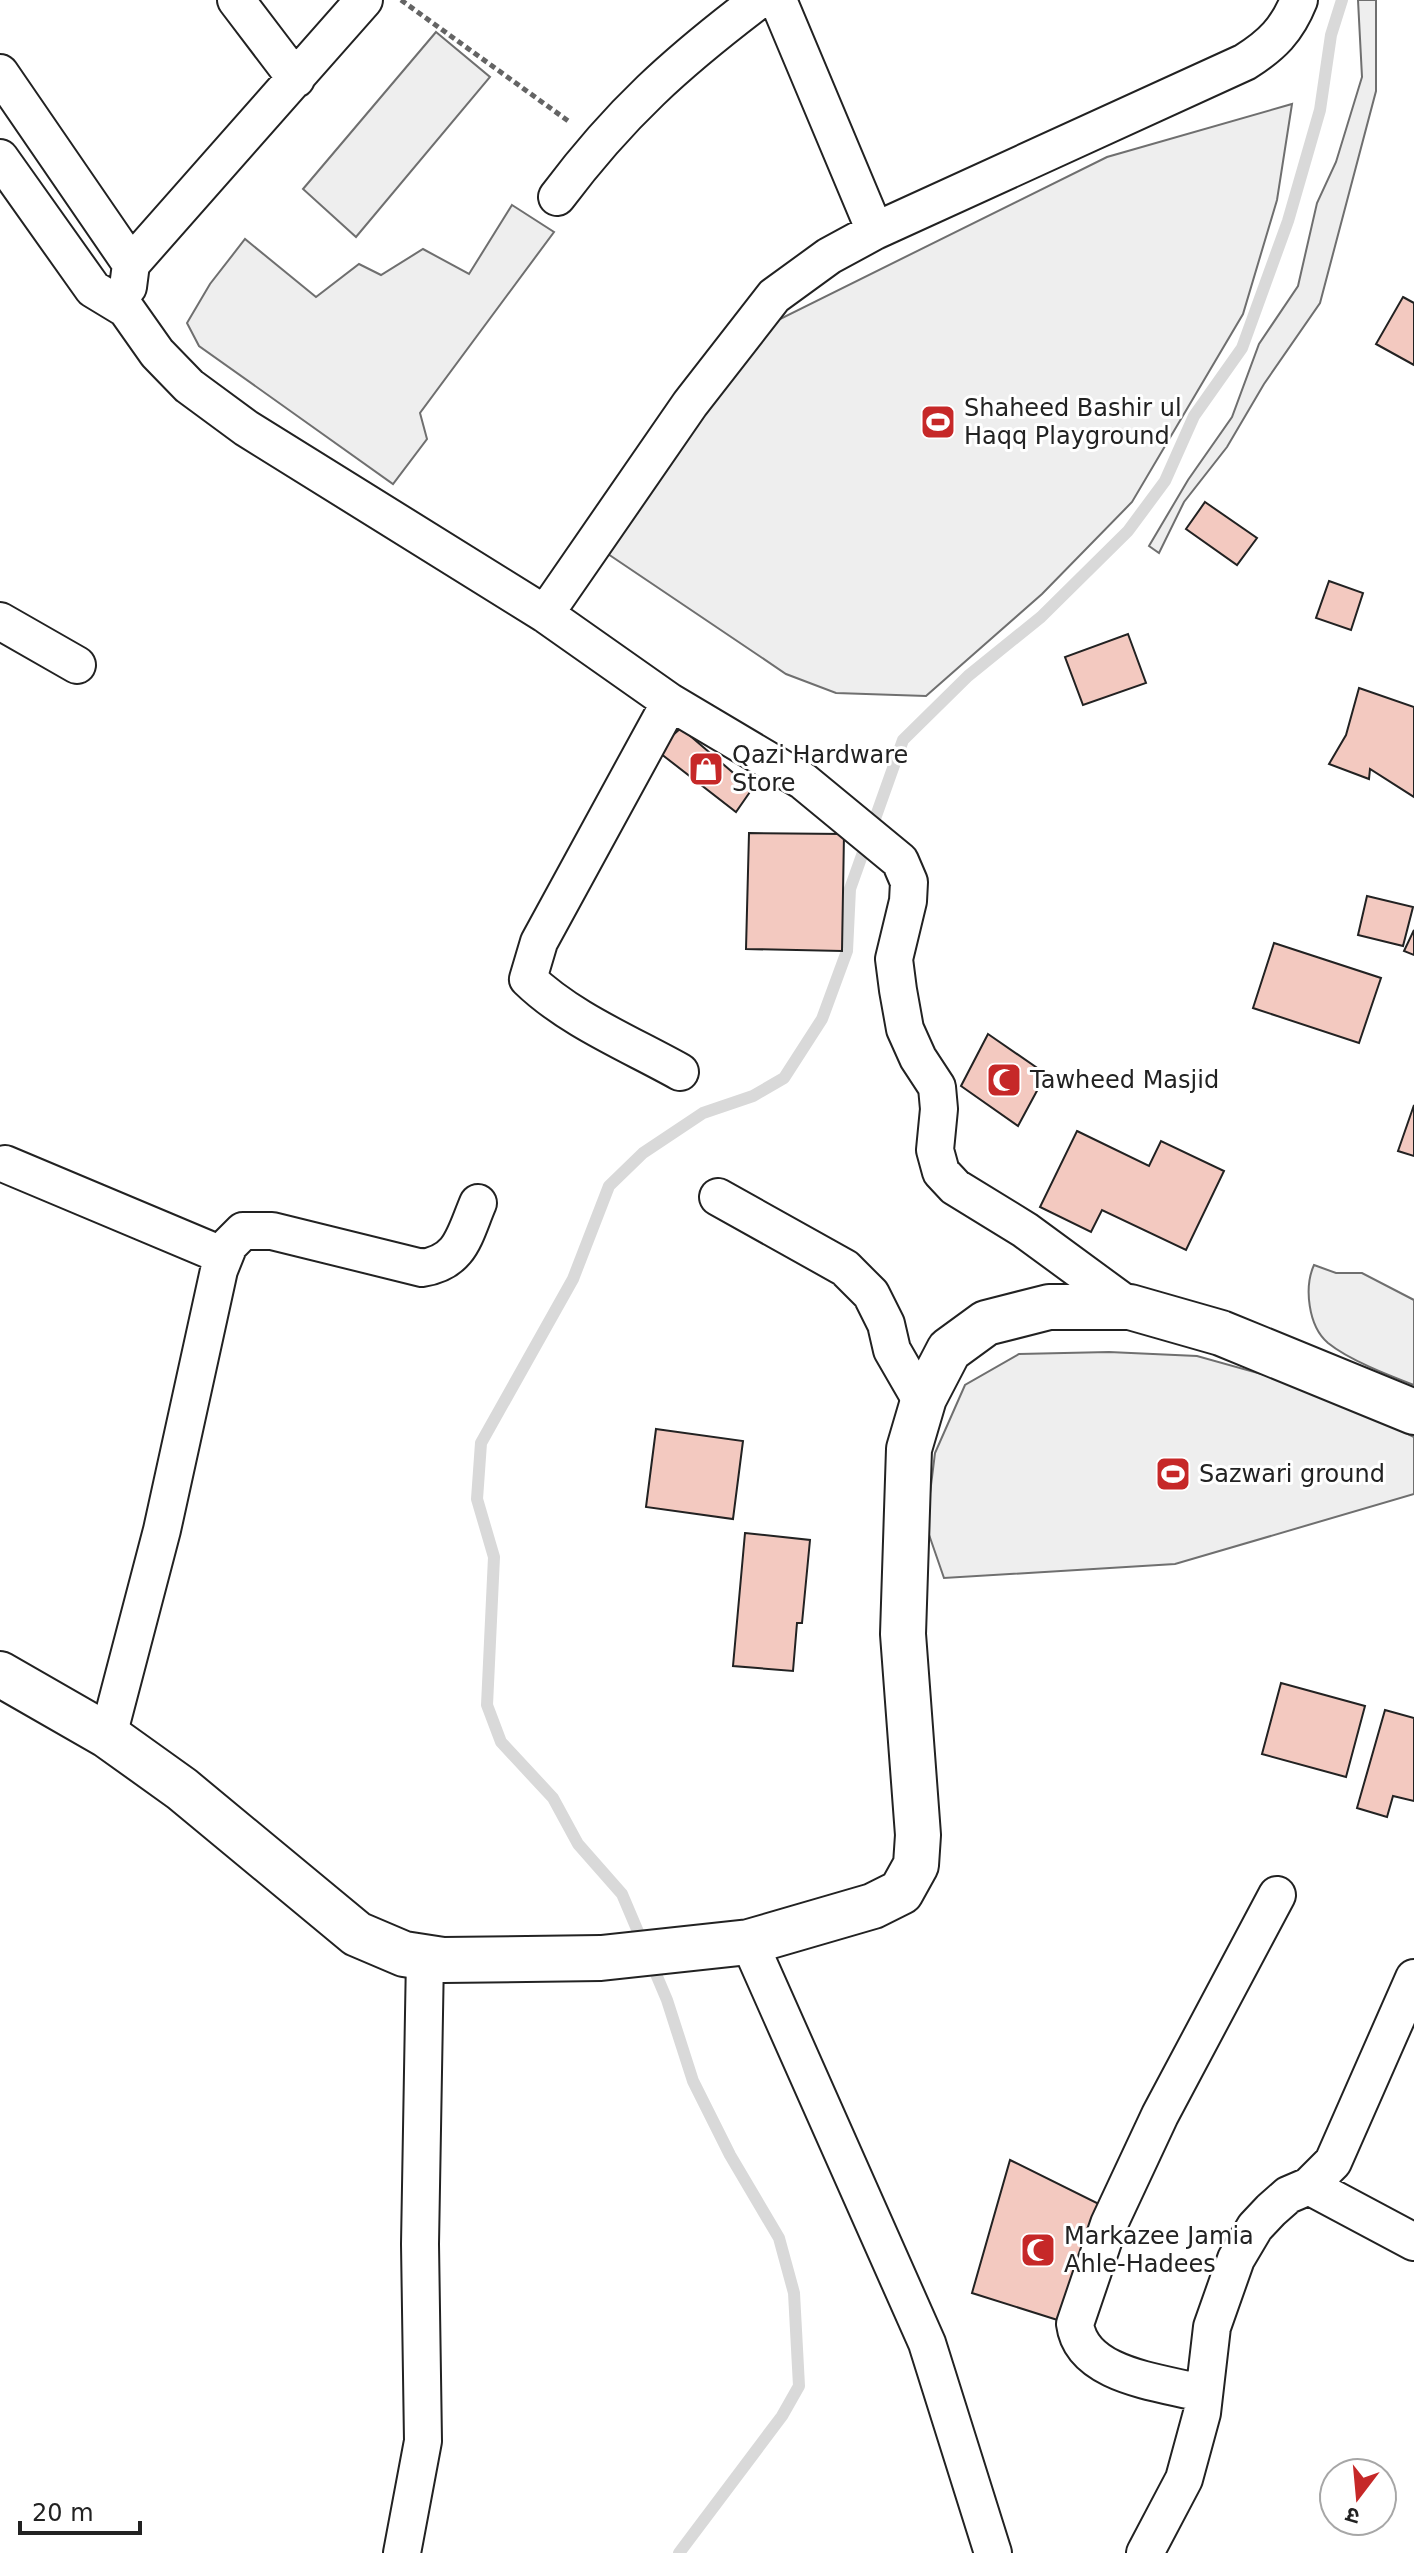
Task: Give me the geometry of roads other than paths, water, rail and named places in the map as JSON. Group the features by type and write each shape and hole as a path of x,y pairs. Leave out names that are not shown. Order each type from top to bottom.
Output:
{"street":[{"path":"236,0 296,79"},
{"path":"126,309 131,264 364,0"},
{"path":"557,197 597,143 634,103 692,51 759,0"},
{"path":"778,0 875,231"},
{"path":"545,614 690,404 774,296 829,256 875,231 1245,62 1280,35 1289,24 1299,0"},
{"path":"0,73 131,264"},
{"path":"0,158 93,289 126,309 157,353 189,386 246,428 545,614 670,702 803,781 900,861 909,882 894,959 905,1029 918,1058 937,1087 939,1109 935,1150 941,1172 955,1187 1025,1230 1130,1307"},
{"path":"0,621 77,665"},
{"path":"670,702 539,942 528,979 541,991 587,1020 680,1072"},
{"path":"5,1164 224,1256"},
{"path":"718,1197 845,1268 871,1294 886,1324 892,1350 922,1402"},
{"path":"108,1736 162,1530 229,1245 243,1231 272,1231 422,1268 440,1265 456,1254 478,1203"},
{"path":"1,1679 108,1736 182,1789 357,1934 404,1954 443,1960 630,1955 749,1942 873,1906 901,1892 916,1865 918,1835 903,1634 909,1449 922,1402 949,1350 986,1323 1049,1307 1130,1307 1221,1333 1414,1412"},
{"path":"1204,2394 1106,2367 1090,2356 1077,2340 1075,2324 1109,2224 1160,2115 1277,1895"},
{"path":"749,1942 927,2343 993,2553"},
{"path":"402,2553 423,2441 420,2244 425,1957"},
{"path":"1145,2553 1184,2479 1204,2394 1212,2327 1236,2259 1255,2227 1271,2210 1288,2195 1309,2186 1333,2162 1403,2032 1414,1978"},
{"path":"1309,2186 1414,2242"}],"waterway":[{"path":"679,2553 782,2416 799,2386 794,2293 779,2238 730,2155 693,2081 667,2000 622,1894 578,1844 553,1798 501,1742 487,1705 494,1557 477,1499 481,1443 573,1279 609,1186 643,1153 703,1113 753,1096 784,1078 822,1019 847,951 850,889 903,740 968,676 1041,617 1128,531 1165,481 1194,416 1242,348 1288,221 1320,110 1331,35 1342,0"}],"place":[{"name":"Shaheed Bashir ul Haqq Playground","path":"938,422"},
{"name":"Qazi Hardware Store","path":"706,769"},
{"name":"Tawheed Masjid","path":"1004,1080"},
{"name":"Sazwari ground","path":"1173,1474"},
{"name":"Markazee Jamia Ahle-Hadees","path":"1038,2250"}]}
